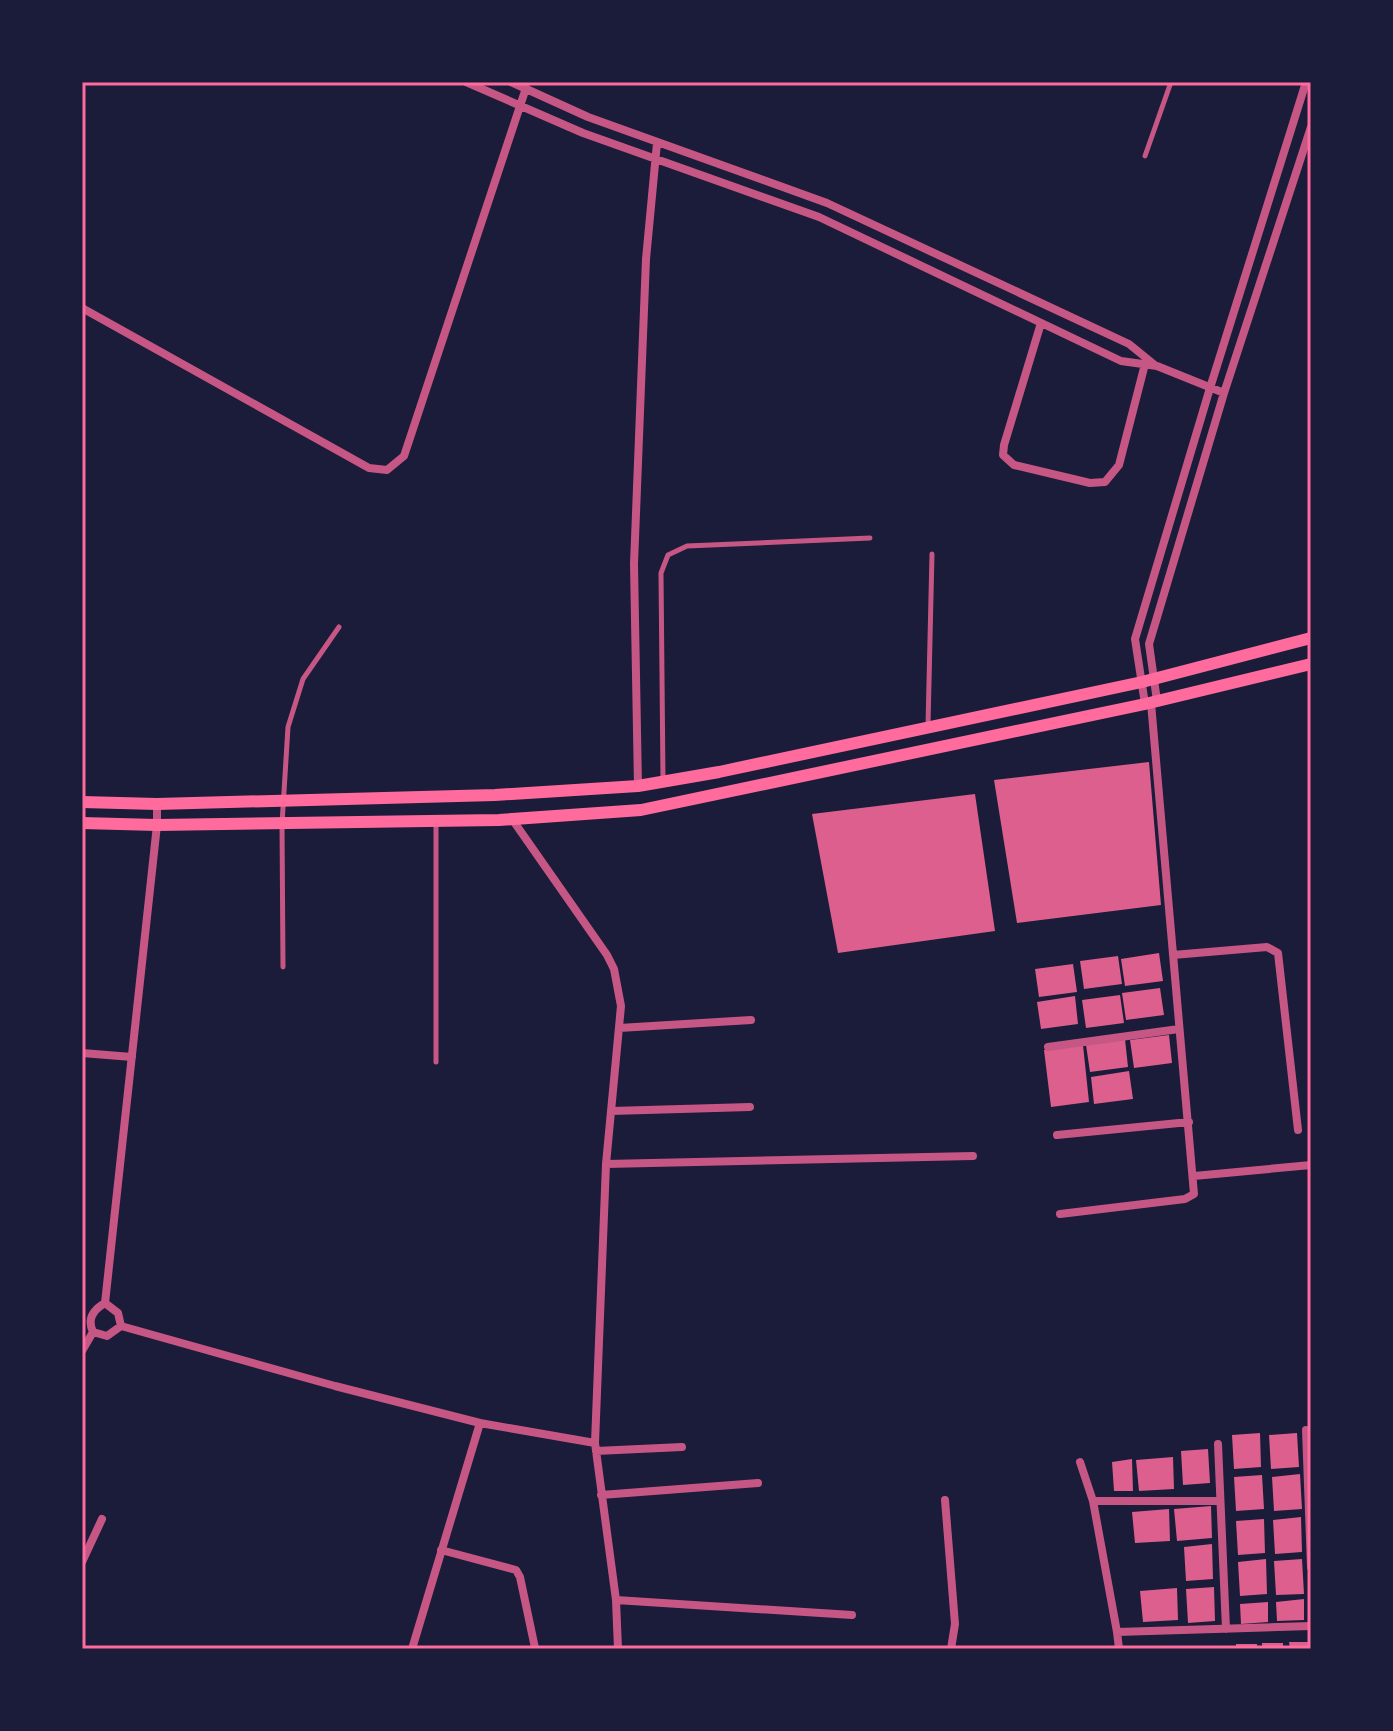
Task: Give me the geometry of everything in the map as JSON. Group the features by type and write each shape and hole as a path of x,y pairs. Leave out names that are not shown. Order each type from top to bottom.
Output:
{"main road":[{"path":"82,802 157,804 495,795 638,786 1148,680 1311,638"},
{"path":"82,823 157,825 436,821 641,810 1151,703 1311,664"}],"street":[{"path":"466,82 583,133 819,217 1121,361 1157,366 1224,393"},
{"path":"511,82 588,117 827,203 1129,344 1157,366"},
{"path":"1148,680 1135,639 1306,82"},
{"path":"82,308 369,468 387,470 404,456 526,88"},
{"path":"1060,1214 1185,1199 1194,1194 1148,680 1149,644 1224,393 1311,127"},
{"path":"638,786 634,564 646,259 657,143"},
{"path":"1041,323 1004,445 1003,455 1014,465 1090,483 1105,482 1119,465 1145,364"},
{"path":"105,1303 157,804"},
{"path":"512,819 607,955 614,969 621,1006 606,1164 596,1447 616,1600 618,1649"},
{"path":"1173,955 1267,947 1278,953 1298,1130"},
{"path":"619,1028 751,1020"},
{"path":"1048,1047 1179,1029"},
{"path":"82,1053 132,1057"},
{"path":"611,1111 750,1107"},
{"path":"1057,1135 1189,1122"},
{"path":"606,1164 973,1156"},
{"path":"1194,1176 1311,1165"},
{"path":"105,1303 118,1313 121,1326"},
{"path":"105,1303 92,1316 89,1324 93,1332 107,1336 121,1326"},
{"path":"121,1326 480,1423 596,1447 682,1447"},
{"path":"82,1351 93,1332"},
{"path":"412,1649 480,1423"},
{"path":"1306,1430 1311,1567"},
{"path":"1218,1444 1226,1629"},
{"path":"1080,1462 1093,1501 1119,1649"},
{"path":"601,1495 758,1483"},
{"path":"945,1500 955,1624 951,1649"},
{"path":"1093,1501 1220,1501"},
{"path":"82,1562 102,1519"},
{"path":"441,1550 516,1570 535,1648"},
{"path":"616,1600 852,1615"},
{"path":"1117,1632 1311,1626"}],"lane":[{"path":"1145,156 1171,82"},
{"path":"663,781 661,573 668,555 687,546 870,538"},
{"path":"928,728 932,554"},
{"path":"283,967 282,824 288,727 303,679 339,627"},
{"path":"436,821 436,1062"}],"building":[{"path":"1149,762 1161,905 1017,923 994,780"},
{"path":"975,794 995,931 838,953 812,814"},
{"path":"1159,953 1163,981 1125,986 1121,959"},
{"path":"1118,956 1122,984 1084,989 1080,961"},
{"path":"1073,964 1077,992 1039,997 1035,969"},
{"path":"1160,988 1164,1015 1126,1020 1122,993"},
{"path":"1120,995 1124,1023 1086,1028 1082,1000"},
{"path":"1075,996 1078,1024 1041,1029 1037,1002"},
{"path":"1169,1035 1172,1063 1134,1068 1130,1040"},
{"path":"1125,1039 1128,1067 1090,1072 1086,1045"},
{"path":"1083,1045 1089,1102 1051,1107 1044,1050"},
{"path":"1129,1071 1133,1099 1094,1104 1091,1077"},
{"path":"1260,1433 1261,1467 1234,1469 1232,1435"},
{"path":"1297,1433 1299,1467 1271,1469 1269,1435"},
{"path":"1208,1449 1210,1483 1183,1485 1181,1451"},
{"path":"1173,1457 1174,1489 1139,1491 1136,1460"},
{"path":"1132,1459 1133,1491 1114,1491 1112,1462"},
{"path":"1300,1474 1302,1509 1274,1511 1272,1477"},
{"path":"1262,1475 1264,1509 1236,1511 1234,1477"},
{"path":"1211,1506 1212,1538 1177,1541 1174,1509"},
{"path":"1169,1509 1170,1541 1135,1543 1132,1512"},
{"path":"1301,1517 1302,1552 1275,1554 1273,1520"},
{"path":"1264,1519 1265,1553 1238,1555 1236,1521"},
{"path":"1212,1544 1213,1579 1186,1581 1184,1547"},
{"path":"1266,1559 1267,1594 1240,1596 1238,1562"},
{"path":"1302,1559 1304,1594 1276,1595 1274,1561"},
{"path":"1214,1587 1215,1621 1188,1623 1186,1589"},
{"path":"1177,1588 1178,1620 1143,1622 1140,1591"},
{"path":"1304,1599 1304,1620 1277,1621 1276,1602"},
{"path":"1268,1602 1268,1622 1241,1624 1240,1604"},
{"path":"1289,1642 1311,1642 1311,1649 1290,1649"},
{"path":"1262,1643 1283,1643 1283,1649 1262,1649"},
{"path":"1236,1644 1257,1644 1257,1649 1236,1649"},
{"path":"1207,1646 1228,1646 1228,1649 1207,1649"}]}
